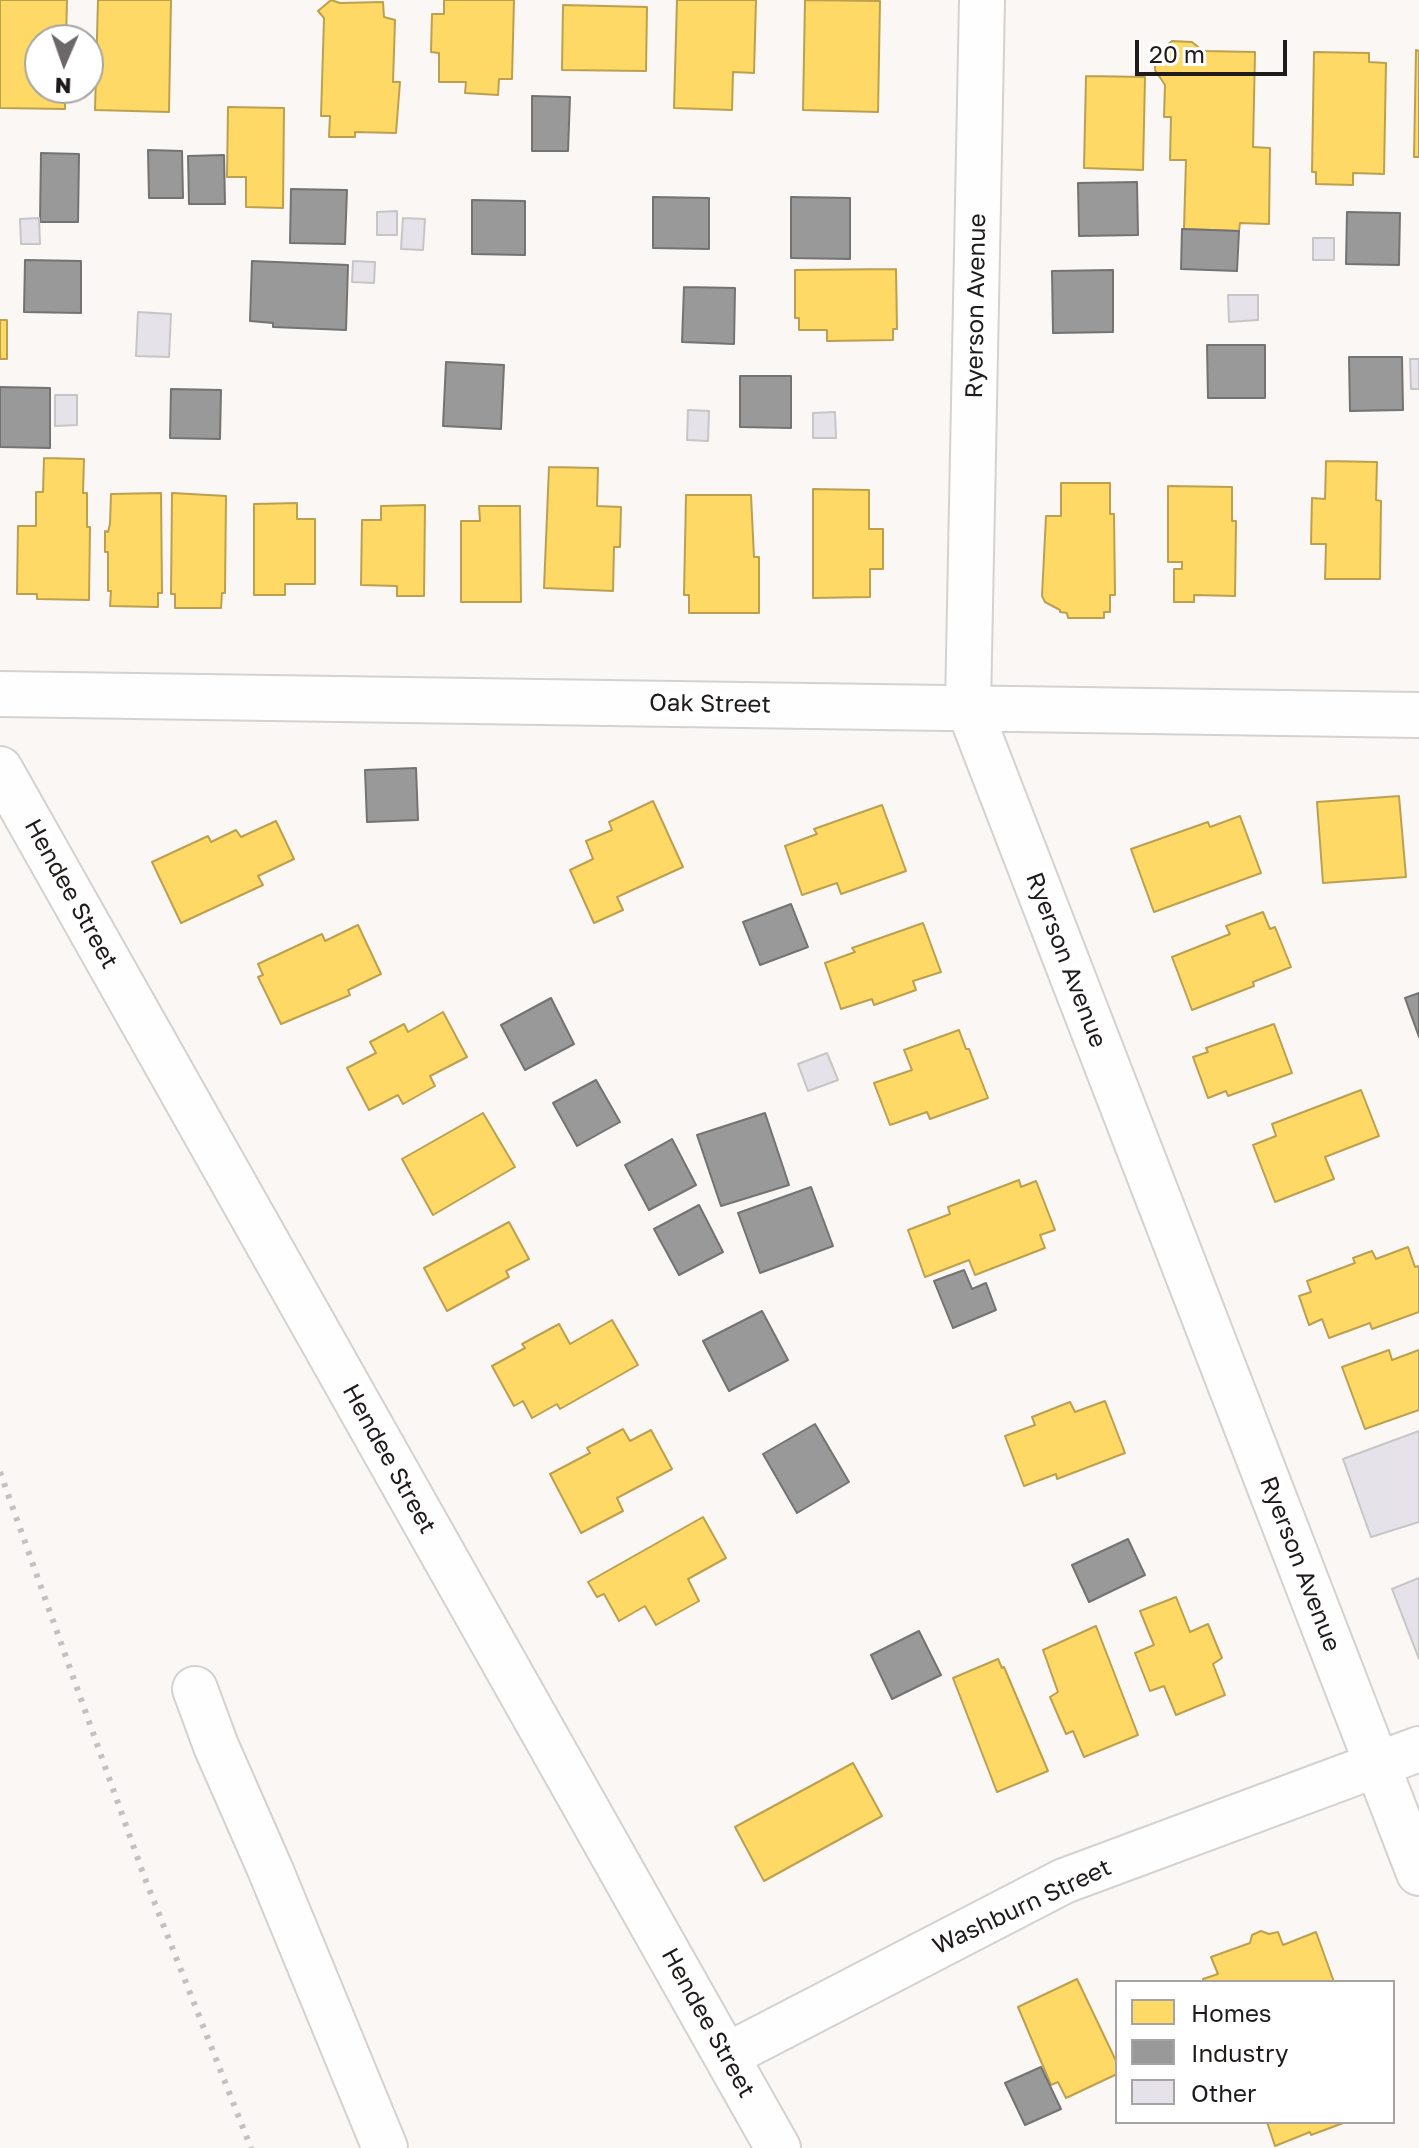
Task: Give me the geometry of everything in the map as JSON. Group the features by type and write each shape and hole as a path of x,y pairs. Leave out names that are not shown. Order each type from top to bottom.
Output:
{"street":[{"name":"Ryerson Avenue","path":"982,0 968,706 1419,1873"},
{"name":"Oak Street","path":"0,694 1419,715"},
{"name":"Hendee Street","path":"0,769 778,2148"},
{"path":"195,1689 385,2148"},
{"name":"Washburn Street","path":"726,2056 1064,1881 1419,1749"}],"building: Homes":[{"path":"0,0 67,0 66,24 24,24 24,104 65,104 65,109 0,108"},
{"path":"98,0 171,0 169,112 95,110 95,104 104,104 104,24 97,24"},
{"path":"331,0 340,3 383,2 384,17 395,20 393,82 400,82 396,133 355,132 355,137 329,137 330,116 321,116 324,18 318,11"},
{"path":"444,0 514,0 512,79 499,79 498,95 465,93 466,82 439,82 439,53 431,52 432,14 444,14"},
{"path":"677,0 756,0 754,73 733,72 732,110 674,108"},
{"path":"805,0 880,1 878,112 803,110"},
{"path":"563,5 647,7 646,71 562,70"},
{"path":"1172,41 1192,42 1203,51 1255,52 1253,147 1270,148 1269,224 1240,223 1239,231 1184,229 1186,160 1170,160 1171,117 1164,117 1165,85 1155,70 1155,55"},
{"path":"1416,50 1419,51 1419,157 1414,157"},
{"path":"1314,52 1369,53 1369,62 1386,63 1384,174 1353,173 1353,185 1316,184 1316,172 1312,172"},
{"path":"1086,76 1145,77 1143,170 1084,168"},
{"path":"228,107 284,108 283,208 246,207 246,177 227,177"},
{"path":"896,269 897,329 893,329 893,340 827,341 827,330 799,330 799,318 795,318 795,270"},
{"path":"0,320 7,320 7,359 0,359"},
{"path":"44,458 84,459 83,493 87,493 87,527 90,527 89,600 37,599 37,594 17,594 18,526 36,526 36,492 43,492"},
{"path":"1326,461 1377,462 1376,500 1381,501 1380,579 1325,579 1326,544 1311,544 1312,498 1325,499"},
{"path":"549,467 598,468 597,506 621,507 620,547 614,547 613,591 544,588"},
{"path":"1061,483 1110,483 1110,514 1114,514 1115,595 1110,595 1110,612 1104,612 1104,618 1068,618 1067,613 1045,602 1042,596 1046,516 1061,516"},
{"path":"1168,486 1232,487 1232,521 1236,521 1235,596 1194,595 1194,602 1174,602 1174,569 1182,569 1182,562 1168,562"},
{"path":"813,489 869,490 869,529 883,529 883,569 870,569 870,597 813,598"},
{"path":"161,493 162,593 158,593 158,607 110,606 105,531 108,532 110,524 111,494"},
{"path":"172,493 226,496 225,593 222,593 221,608 175,608 175,594 171,594"},
{"path":"686,495 751,495 754,557 759,557 759,613 689,613 689,595 684,595"},
{"path":"297,503 297,519 315,519 315,584 285,584 285,595 254,595 254,504"},
{"path":"425,505 424,596 397,596 397,586 361,585 362,520 381,520 381,506"},
{"path":"479,506 520,506 521,602 461,602 461,521 480,521"},
{"path":"1399,796 1406,877 1323,883 1317,802"},
{"path":"653,801 683,867 617,897 623,910 594,923 570,870 593,859 586,841 612,830 609,822"},
{"path":"882,805 906,871 841,894 837,883 802,895 785,846 817,834 814,829"},
{"path":"1240,816 1261,873 1154,912 1131,849 1208,822 1210,827"},
{"path":"276,821 294,859 258,876 263,885 181,923 152,862 208,836 211,842 236,830 241,837"},
{"path":"1263,912 1270,929 1275,927 1291,967 1253,982 1254,986 1192,1010 1172,957 1230,934 1226,926"},
{"path":"923,923 941,972 913,981 916,990 874,1005 872,999 841,1009 825,963 855,952 852,948"},
{"path":"358,925 381,974 348,990 350,995 281,1024 258,977 263,975 258,964 322,934 325,941"},
{"path":"443,1012 467,1057 430,1076 435,1086 403,1104 398,1095 369,1110 347,1068 376,1053 370,1042 404,1024 408,1032"},
{"path":"1274,1024 1292,1073 1228,1096 1226,1091 1208,1098 1193,1057 1208,1052 1206,1048"},
{"path":"959,1030 988,1098 930,1119 927,1112 890,1125 874,1083 912,1070 904,1050"},
{"path":"1361,1090 1379,1136 1325,1157 1334,1179 1275,1202 1253,1145 1276,1136 1272,1124"},
{"path":"483,1113 515,1167 433,1215 402,1159"},
{"path":"1019,1180 1021,1187 1036,1181 1055,1230 1040,1235 1045,1248 975,1275 969,1260 925,1277 908,1230 950,1214 948,1207"},
{"path":"509,1222 529,1259 506,1271 509,1277 447,1311 424,1268"},
{"path":"1408,1247 1415,1267 1419,1266 1419,1312 1372,1329 1370,1323 1329,1338 1322,1319 1309,1325 1299,1296 1311,1292 1307,1281 1355,1263 1353,1258 1372,1251 1376,1259"},
{"path":"612,1320 638,1365 560,1409 557,1404 532,1418 523,1401 514,1406 492,1366 525,1348 522,1344 559,1324 570,1344"},
{"path":"1389,1350 1392,1360 1419,1350 1419,1410 1365,1429 1342,1367"},
{"path":"1105,1401 1125,1453 1057,1479 1056,1474 1024,1486 1005,1436 1035,1425 1032,1417 1070,1402 1075,1412"},
{"path":"623,1429 630,1441 651,1430 672,1469 617,1498 623,1511 581,1533 550,1474 590,1453 587,1448"},
{"path":"703,1517 726,1558 688,1579 699,1601 656,1625 645,1606 619,1621 604,1594 597,1597 588,1582"},
{"path":"1176,1597 1190,1632 1208,1624 1222,1658 1213,1664 1225,1695 1176,1715 1164,1686 1150,1691 1135,1653 1154,1645 1140,1611"},
{"path":"1096,1626 1138,1735 1084,1757 1073,1731 1066,1734 1050,1697 1058,1692 1043,1650"},
{"path":"998,1659 1048,1771 997,1792 953,1678"},
{"path":"853,1763 882,1816 764,1881 735,1827"},
{"path":"1261,1931 1269,1934 1278,1932 1283,1945 1316,1932 1333,1980 1203,1980 1218,1974 1211,1957 1250,1943 1252,1935"},
{"path":"1077,1979 1115,2059 1115,2075 1066,2098 1058,2082 1051,2085 1018,2007"},
{"path":"1268,2124 1341,2124 1311,2135 1310,2132 1275,2146"}],"building: Industry":[{"path":"532,96 570,97 568,151 532,151"},
{"path":"148,150 182,151 183,198 149,198"},
{"path":"41,153 79,154 78,222 40,222"},
{"path":"224,155 225,204 189,204 188,156"},
{"path":"1137,182 1138,235 1079,236 1078,183"},
{"path":"291,189 347,190 345,244 290,243"},
{"path":"653,197 709,198 709,249 653,248"},
{"path":"791,197 850,198 850,259 791,258"},
{"path":"472,200 525,201 525,255 472,254"},
{"path":"1347,212 1400,213 1399,265 1346,264"},
{"path":"1182,229 1239,231 1237,271 1181,269"},
{"path":"25,260 81,261 81,313 24,312"},
{"path":"252,261 348,265 346,330 273,327 273,323 250,321"},
{"path":"1113,270 1113,332 1053,333 1052,271"},
{"path":"684,287 735,288 734,344 682,342"},
{"path":"1207,345 1265,345 1265,398 1208,398"},
{"path":"1349,357 1402,357 1403,410 1350,411"},
{"path":"446,362 504,365 501,429 443,426"},
{"path":"740,376 791,376 791,428 740,427"},
{"path":"0,387 50,388 50,448 0,447"},
{"path":"171,389 221,390 220,439 170,438"},
{"path":"416,768 418,820 367,822 365,770"},
{"path":"791,904 808,947 760,965 743,922"},
{"path":"1419,993 1419,1037 1405,998"},
{"path":"551,998 574,1044 525,1070 501,1025"},
{"path":"596,1080 620,1122 577,1146 553,1103"},
{"path":"765,1113 789,1185 721,1206 697,1135"},
{"path":"672,1139 696,1185 649,1210 625,1165"},
{"path":"811,1187 833,1246 760,1273 738,1213"},
{"path":"699,1205 723,1252 679,1275 654,1229"},
{"path":"964,1270 972,1289 986,1283 996,1310 953,1328 934,1281"},
{"path":"762,1311 788,1360 729,1391 703,1341"},
{"path":"815,1424 849,1482 797,1513 763,1454"},
{"path":"1128,1539 1145,1575 1089,1602 1072,1565"},
{"path":"919,1631 941,1675 892,1699 871,1655"},
{"path":"1041,2067 1061,2109 1025,2125 1005,2083"}],"building: Other":[{"path":"397,211 397,235 377,235 377,212"},
{"path":"39,218 40,244 21,244 20,219"},
{"path":"403,218 425,219 423,250 401,249"},
{"path":"1313,238 1334,238 1334,260 1313,260"},
{"path":"353,261 375,262 374,283 352,282"},
{"path":"1228,295 1258,295 1258,320 1229,322"},
{"path":"138,312 171,314 169,357 136,356"},
{"path":"1410,359 1419,359 1419,389 1411,389"},
{"path":"55,395 77,395 77,425 55,426"},
{"path":"688,410 709,411 708,441 687,440"},
{"path":"835,412 836,438 813,438 813,413"},
{"path":"827,1053 838,1080 808,1091 798,1064"},
{"path":"1419,1431 1419,1522 1371,1537 1343,1459"},
{"path":"1419,1578 1419,1659 1392,1589"}],"railway":[{"path":"0,1472 144,1876 251,2148"}]}
